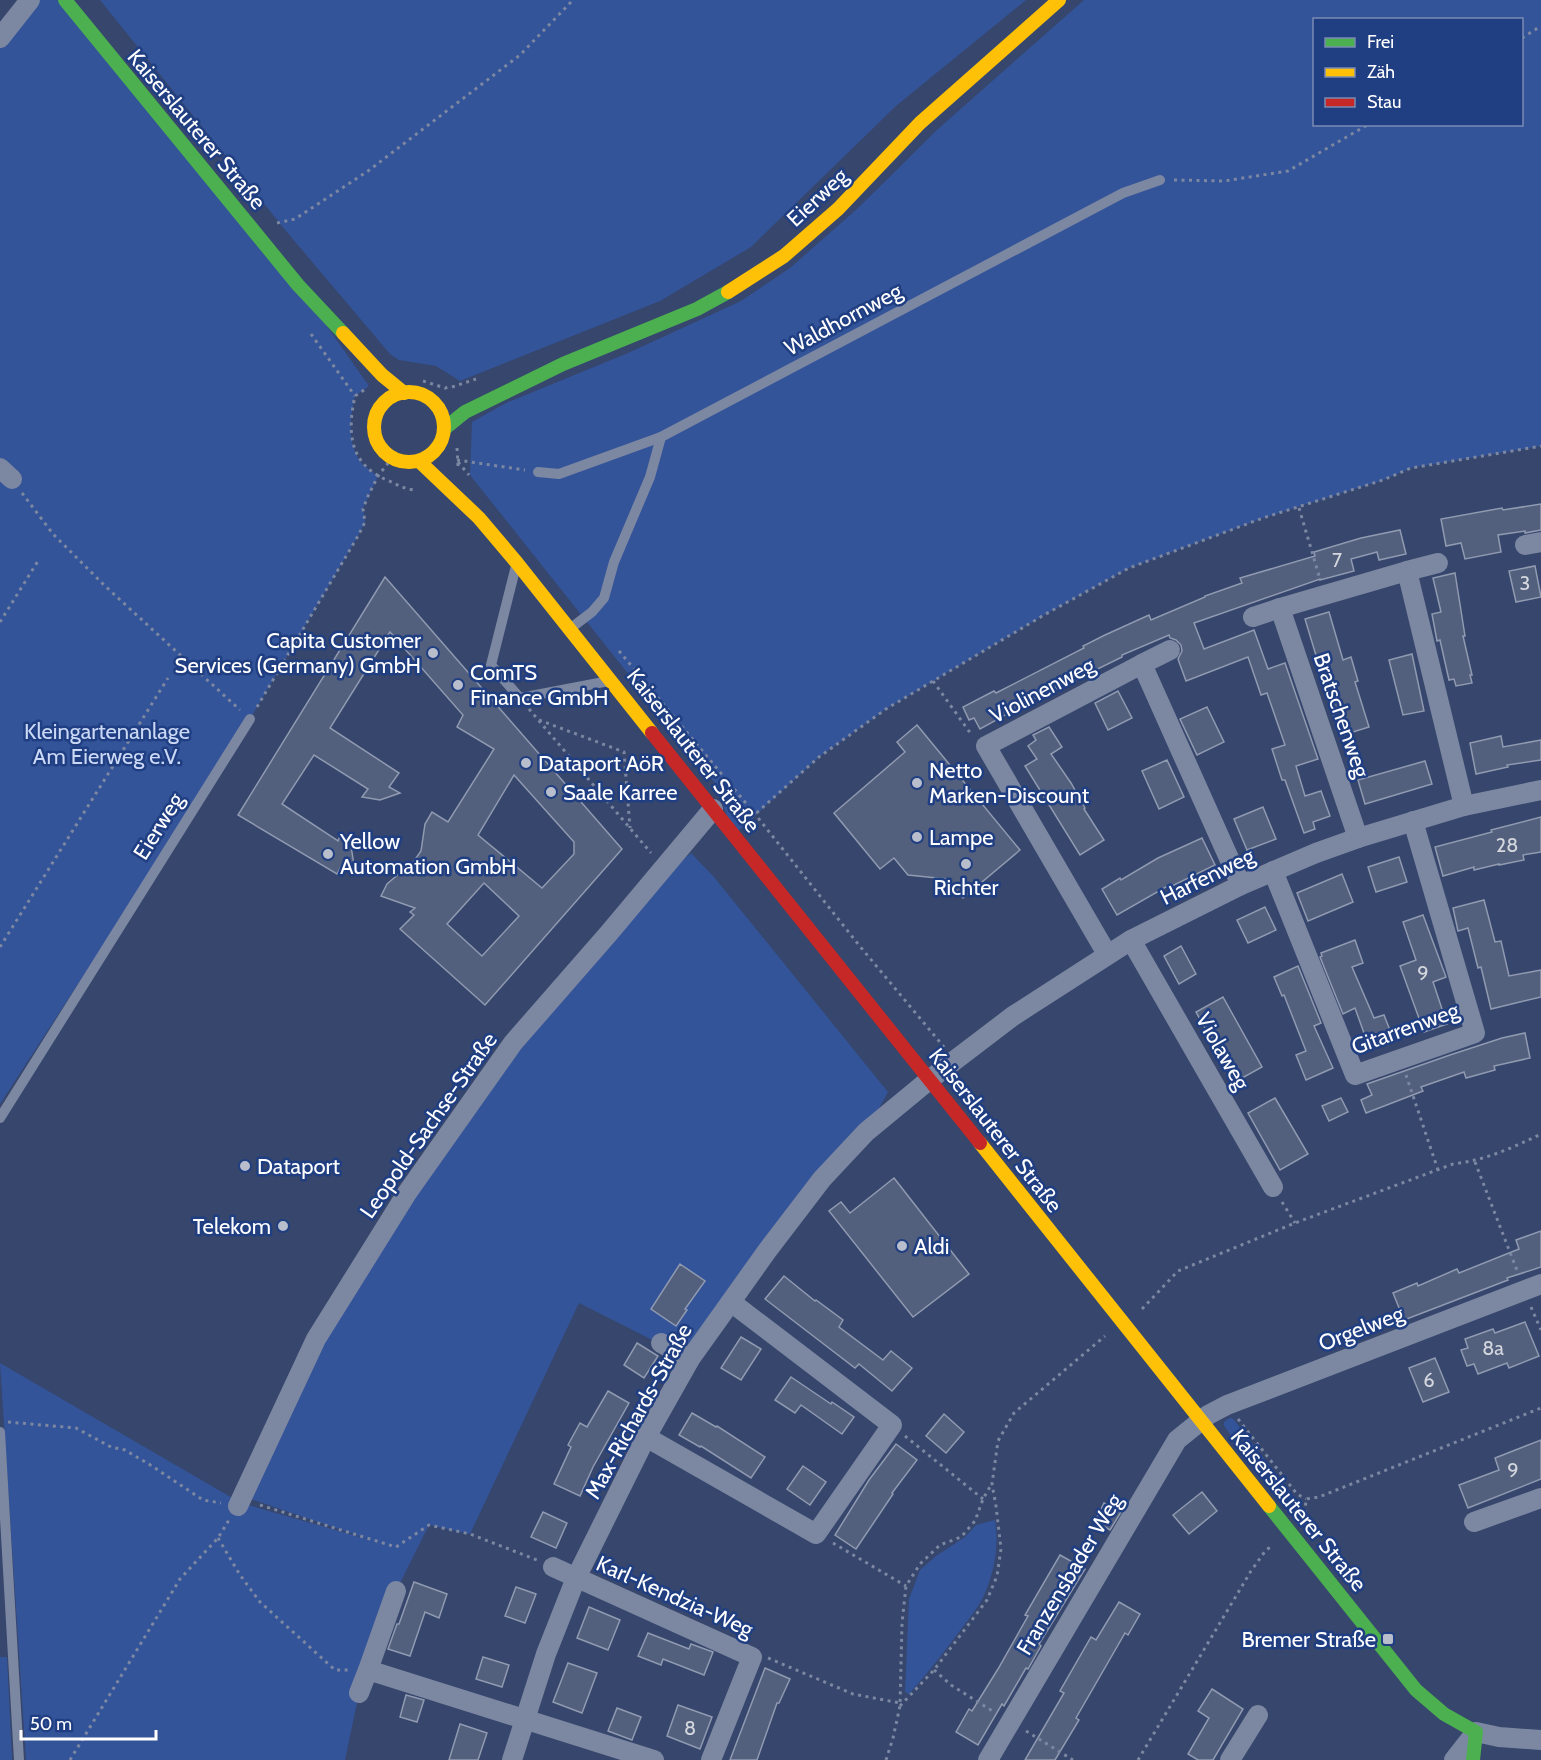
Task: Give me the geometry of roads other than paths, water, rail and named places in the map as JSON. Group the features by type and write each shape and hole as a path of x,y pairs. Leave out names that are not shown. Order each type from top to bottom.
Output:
{"street":[{"path":"0,38 30,0"},
{"name":"Kaiserslauterer Straße","path":"65,0 298,285 382,375 404,393"},
{"name":"Eierweg","path":"444,429 465,412 563,364 697,309 735,288 784,256 838,209 920,123 1059,0"},
{"name":"Kaiserslauterer Straße","path":"298,285 349,359"},
{"name":"Eierweg","path":"478,390 563,364"},
{"path":"404,393 414,393 440,401 444,429 440,444 435,451 419,461 410,462 392,458 383,451 374,429 378,401 404,393"},
{"path":"440,444 448,461"},
{"name":"Kaiserslauterer Straße","path":"419,461 479,518 517,563 1416,1690 1450,1721 1476,1732"},
{"name":"Kaiserslauterer Straße","path":"458,480 479,518"},
{"path":"1254,617 1438,563"},
{"path":"1407,571 1464,806"},
{"name":"Bratschenweg","path":"1280,608 1358,838"},
{"name":"Violinenweg","path":"1107,954 986,746 1170,650"},
{"path":"1142,664 1241,885"},
{"name":"Harfenweg","path":"929,1080 1013,1016 1107,954 1241,885 1358,838 1464,806 1541,790"},
{"name":"Leopold-Sachse-Straße","path":"238,1506 316,1339 406,1193 513,1042 713,809"},
{"name":"Gitarrenweg","path":"1273,871 1355,1075 1474,1033 1413,821"},
{"name":"Violaweg","path":"1131,940 1273,1187"},
{"name":"Max-Richards-Straße","path":"512,1760 546,1654 576,1578 646,1437 690,1359 822,1179 866,1132 929,1080"},
{"name":"Orgelweg","path":"1201,1421 1227,1405 1533,1288"},
{"path":"646,1437 816,1534 892,1425 731,1302"},
{"path":"661,1343 690,1359"},
{"name":"Franzensbader Weg","path":"988,1760 1177,1440 1201,1421"},
{"path":"1474,1522 1541,1498"},
{"name":"Karl-Kendzia-Weg","path":"553,1567 752,1657 711,1760"},
{"path":"359,1693 396,1591"},
{"path":"368,1670 654,1760"},
{"path":"1230,1760 1258,1715"},
{"path":"1476,1732 1499,1737 1541,1740"},
{"path":"1454,1760 1476,1732"},
{"path":"1473,1760 1476,1732"}],"lane":[{"name":"Waldhornweg","path":"538,472 559,474 661,437 1123,193 1160,180"},
{"path":"570,629 592,612 604,598 614,562 650,477 661,437"},
{"path":"517,563 491,665 520,699 612,681"},
{"name":"Eierweg","path":"0,1118 250,719"},
{"path":"0,1432 19,1760"}],"place":[{"name":"Capita Customer Services (Germany) GmbH","path":"433,653"},
{"name":"ComTS Finance GmbH","path":"458,685"},
{"name":"Dataport AöR","path":"526,763"},
{"name":"Netto Marken-Discount","path":"917,783"},
{"name":"Saale Karree","path":"551,792"},
{"name":"Lampe","path":"917,837"},
{"name":"Yellow Automation GmbH","path":"328,854"},
{"name":"Richter","path":"966,864"},
{"name":"Dataport","path":"245,1166"},
{"name":"Telekom","path":"283,1226"},
{"name":"Aldi","path":"902,1246"},
{"name":"Bremer Straße","path":"1388,1639"}],"park label":[{"name":"Kleingartenanlage Am Eierweg e.V.","path":"107,744"}]}
